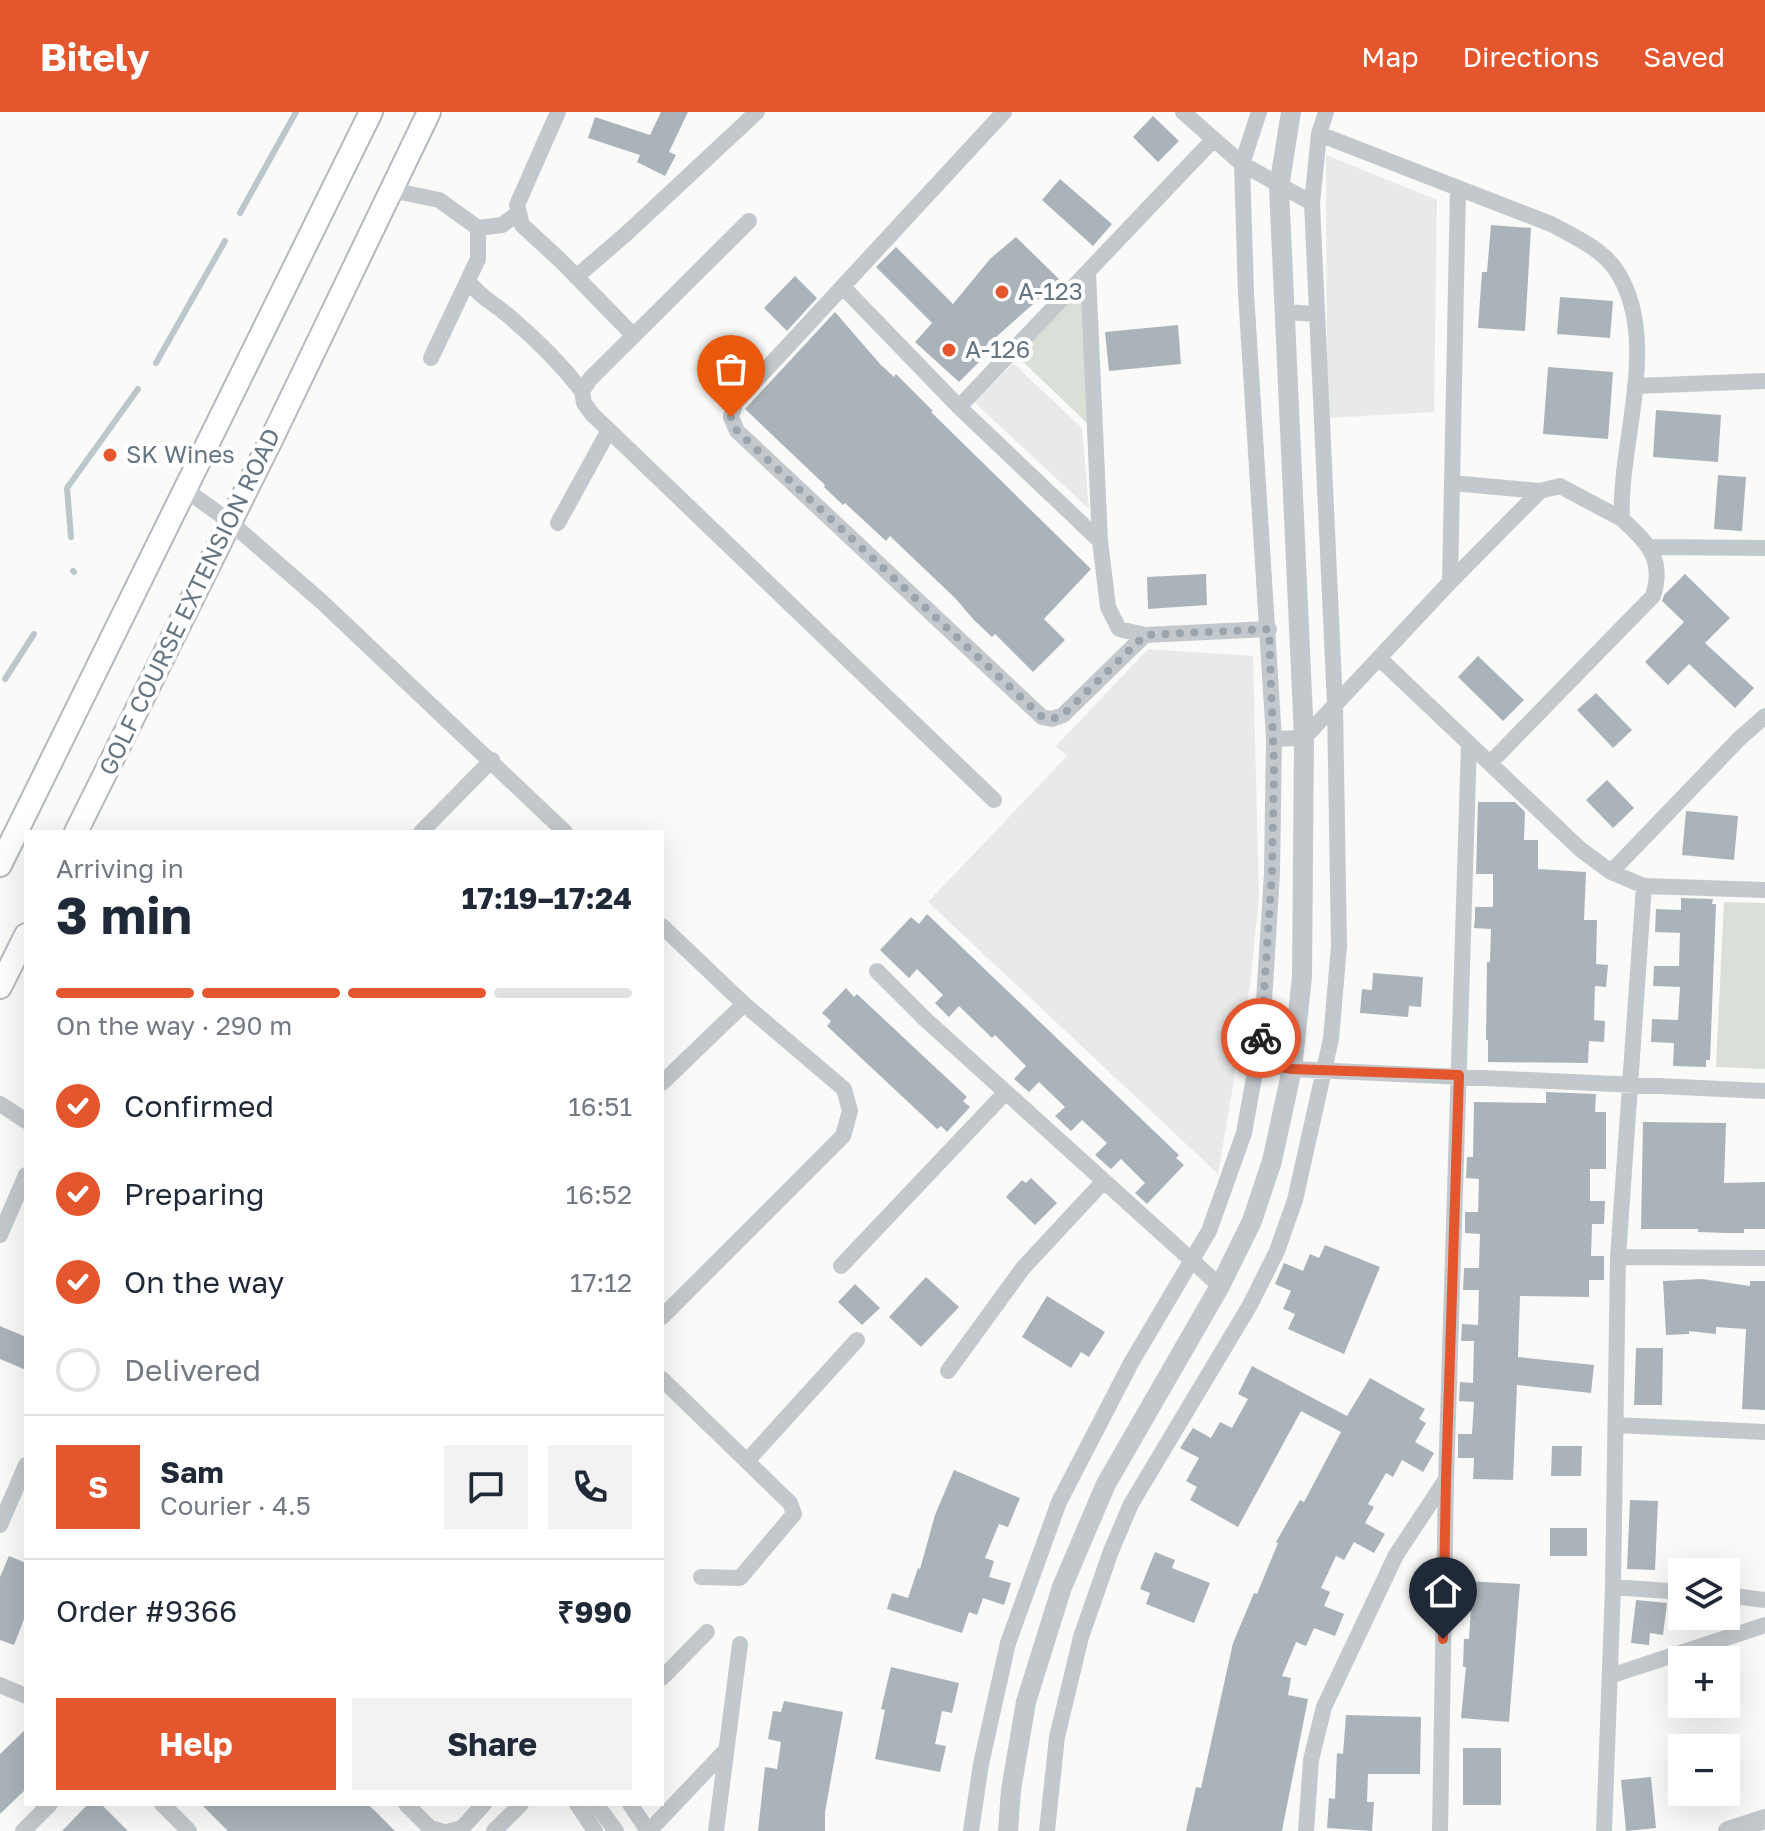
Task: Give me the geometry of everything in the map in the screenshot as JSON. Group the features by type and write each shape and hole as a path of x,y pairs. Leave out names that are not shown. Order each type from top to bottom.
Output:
{"main road":[{"path":"0,865 371,112"},
{"name":"GOLF COURSE EXTENSION ROAD","path":"77,830 272,438 429,112"},
{"path":"0,987 24,939"}],"street":[{"path":"558,112 517,205 517,214 522,225 633,335"},
{"path":"739,131 747,112"},
{"path":"576,277 757,112"},
{"path":"1004,112 736,402 731,417 737,431 1042,717 1052,719 1063,715 1145,635"},
{"path":"1183,112 1242,164 1312,203"},
{"path":"971,1831 981,1764 1008,1643 1059,1502 1131,1363 1209,1231 1244,1133 1257,1063 1262,1033 1272,873 1274,739 1246,293 1242,164 1259,112"},
{"path":"1008,1831 1011,1790 1026,1702 1062,1587 1106,1484 1220,1286 1252,1221 1272,1161 1292,1069 1302,977 1304,738 1279,187 1291,112"},
{"path":"1047,1831 1057,1737 1081,1637 1111,1551 1131,1504 1250,1305 1277,1251 1295,1200 1324,1070 1336,995 1339,946 1335,705 1312,203 1319,134 1326,112"},
{"path":"1319,134 1551,224 1581,239 1615,268 1629,297 1635,321 1635,386 1622,519"},
{"path":"959,407 1213,140"},
{"path":"1450,582 1458,189"},
{"path":"391,190 439,200 478,228 502,225 517,214"},
{"path":"582,391 633,335 749,221"},
{"path":"431,358 478,259 478,228"},
{"path":"1088,272 1100,541 1112,618 1119,629 1145,635 1269,629"},
{"path":"468,281 487,302 507,314 547,350 582,391 584,403 609,430 994,800"},
{"path":"843,287 959,407 1100,541"},
{"path":"1285,312 1316,314"},
{"path":"1635,386 1765,381"},
{"path":"558,523 609,430"},
{"path":"1452,483 1540,491 1560,486 1622,519 1651,547 1658,580 1653,596 1490,763"},
{"path":"186,490 229,521 322,602 563,830"},
{"path":"1274,739 1304,738 1540,491"},
{"path":"1651,547 1765,548"},
{"path":"1379,658 1580,849 1611,872 1644,886 1765,890"},
{"path":"1611,872 1765,716"},
{"path":"1440,1831 1446,1480 1469,743"},
{"path":"423,830 492,760"},
{"path":"1604,1831 1613,1587 1618,1257 1644,886"},
{"path":"664,928 744,1004 844,1089 850,1111 843,1136 664,1315"},
{"path":"877,971 1005,1093 1220,1286"},
{"path":"664,1081 744,1004"},
{"path":"1257,1063 1292,1069 1765,1091"},
{"path":"841,1266 1005,1093"},
{"path":"0,1104 24,1120"},
{"path":"0,1235 24,1180"},
{"path":"948,1371 1023,1268 1103,1182"},
{"path":"1618,1257 1765,1258"},
{"path":"747,1461 857,1340"},
{"path":"664,1381 790,1503 794,1514 740,1578 701,1577"},
{"path":"1616,1425 1765,1432"},
{"path":"0,1525 24,1470"},
{"path":"1306,1831 1311,1760 1324,1707 1396,1555 1446,1480"},
{"path":"1613,1587 1668,1591"},
{"path":"1740,1597 1765,1600"},
{"path":"1610,1676 1765,1625"},
{"path":"664,1676 707,1632"},
{"path":"716,1831 740,1644"},
{"path":"0,1685 24,1695"},
{"path":"631,1806 648,1831 725,1751"},
{"path":"23,1831 48,1806"},
{"path":"164,1806 189,1831"},
{"path":"408,1806 430,1828 441,1831"},
{"path":"450,1831 462,1828 482,1806"},
{"path":"494,1831 519,1806"},
{"path":"578,1806 595,1831"},
{"path":"597,1806 616,1831"},
{"path":"1728,1831 1765,1819"}],"shaded area":[{"path":"1326,155 1437,200 1434,412 1327,418"},
{"path":"1083,284 1089,425 1017,356"},
{"path":"1013,363 1082,428 1089,509 974,402"},
{"path":"1148,649 1253,656 1259,898 1250,985 1218,1174 928,902 1067,756 1056,746"},
{"path":"1724,902 1765,903 1765,1069 1716,1067"}],"building":[{"path":"661,112 688,112 669,152 676,155 665,176 637,162 640,155 588,138 595,117 650,135"},
{"path":"1153,116 1179,141 1158,162 1133,137"},
{"path":"1060,179 1112,224 1093,246 1042,200"},
{"path":"1491,225 1531,228 1525,331 1478,328 1482,272 1487,272"},
{"path":"1016,237 1060,280 978,353 982,359 959,382 915,342 932,323 876,267 896,247 953,304 990,259"},
{"path":"795,276 817,298 787,331 764,308"},
{"path":"1560,297 1613,301 1610,338 1557,334"},
{"path":"835,312 880,364 894,377 896,374 1091,569 1044,619 1065,640 1033,672 995,634 992,637 974,620 890,536 886,541 845,503 843,505 745,409"},
{"path":"1178,325 1181,364 1109,371 1105,332"},
{"path":"728,348 752,369 729,393 704,373"},
{"path":"1548,367 1613,372 1608,439 1543,434"},
{"path":"1656,410 1721,415 1718,462 1653,457"},
{"path":"1718,475 1746,477 1742,531 1714,529"},
{"path":"1206,574 1207,605 1148,609 1147,577"},
{"path":"1685,574 1730,618 1705,643 1754,688 1735,708 1689,664 1668,685 1645,662 1684,622 1662,601"},
{"path":"1478,656 1524,700 1503,721 1458,677"},
{"path":"1596,693 1632,730 1613,748 1577,710"},
{"path":"1607,780 1634,808 1613,828 1586,800"},
{"path":"1478,802 1515,802 1525,812 1524,840 1538,840 1538,869 1586,872 1584,920 1597,920 1596,964 1608,965 1606,987 1595,986 1594,1020 1605,1021 1604,1042 1589,1041 1588,1063 1488,1062 1487,962 1490,962 1491,929 1474,928 1475,907 1493,907 1493,874 1476,874"},
{"path":"1686,811 1738,816 1734,860 1682,855"},
{"path":"1681,898 1713,899 1712,904 1716,904 1710,1060 1706,1060 1706,1067 1673,1066 1674,1043 1651,1042 1652,1019 1678,1020 1680,987 1653,986 1654,966 1679,966 1680,933 1655,932 1656,909 1681,910"},
{"path":"927,914 1179,1155 1176,1158 1184,1165 1147,1204 1135,1193 1145,1183 1121,1159 1111,1169 1095,1155 1107,1143 1082,1120 1071,1131 1055,1116 1065,1107 1039,1082 1029,1092 1014,1079 1026,1066 995,1035 992,1038 959,1006 949,1017 935,1003 943,995 917,969 909,978 880,950 911,917 919,924"},
{"path":"1373,973 1423,977 1421,1007 1409,1006 1408,1017 1360,1013 1362,989 1372,990"},
{"path":"846,988 854,997 857,994 967,1097 963,1101 970,1107 947,1132 941,1126 937,1129 827,1026 831,1021 822,1013"},
{"path":"1546,1092 1596,1094 1595,1112 1606,1112 1606,1169 1590,1169 1590,1201 1605,1201 1604,1224 1592,1224 1591,1256 1604,1256 1604,1280 1589,1280 1589,1297 1520,1296 1518,1357 1594,1365 1591,1393 1517,1385 1513,1480 1473,1479 1474,1458 1458,1458 1458,1434 1472,1434 1474,1402 1459,1401 1460,1382 1473,1383 1474,1341 1461,1341 1462,1324 1478,1325 1479,1290 1463,1290 1464,1268 1479,1268 1480,1234 1465,1233 1465,1212 1478,1212 1479,1179 1466,1178 1467,1157 1473,1157 1474,1102 1546,1103"},
{"path":"1643,1122 1726,1123 1724,1183 1765,1182 1765,1229 1726,1233 1698,1232 1698,1229 1641,1229"},
{"path":"1031,1178 1057,1203 1035,1225 1006,1197 1022,1180 1026,1183"},
{"path":"1325,1245 1380,1267 1344,1354 1288,1329 1295,1314 1283,1309 1291,1291 1275,1284 1284,1263 1303,1271 1310,1254 1319,1258"},
{"path":"926,1277 959,1307 921,1347 889,1317"},
{"path":"1702,1279 1750,1286 1750,1281 1765,1281 1765,1410 1742,1409 1746,1329 1716,1327 1716,1334 1689,1331 1689,1334 1666,1335 1663,1281"},
{"path":"855,1284 880,1308 862,1325 838,1302"},
{"path":"1047,1296 1105,1332 1089,1357 1081,1352 1071,1368 1022,1337"},
{"path":"0,1326 24,1336 24,1369 0,1359"},
{"path":"1636,1348 1663,1348 1662,1405 1634,1405"},
{"path":"1252,1366 1347,1416 1370,1378 1425,1409 1419,1419 1426,1423 1415,1442 1434,1453 1423,1472 1402,1460 1393,1477 1386,1473 1368,1504 1374,1507 1365,1523 1385,1534 1374,1553 1354,1542 1344,1560 1336,1556 1321,1588 1330,1592 1324,1606 1344,1614 1335,1636 1314,1628 1306,1646 1296,1642 1282,1676 1291,1678 1288,1695 1308,1699 1282,1831 1186,1831 1196,1787 1201,1788 1233,1643 1254,1593 1257,1594 1276,1542 1300,1500 1304,1502 1341,1432 1301,1411 1238,1527 1190,1500 1197,1487 1186,1481 1199,1458 1180,1448 1193,1428 1211,1438 1220,1422 1232,1428 1248,1399 1238,1394"},
{"path":"1552,1446 1582,1446 1581,1476 1551,1476"},
{"path":"954,1470 1020,1498 1008,1527 999,1524 985,1558 994,1561 989,1577 1011,1583 1004,1605 983,1598 977,1615 969,1612 962,1633 887,1609 892,1593 908,1598 920,1569 935,1515"},
{"path":"1630,1500 1658,1501 1655,1570 1627,1569"},
{"path":"1550,1528 1587,1528 1587,1556 1550,1556"},
{"path":"1155,1552 1175,1560 1172,1568 1210,1583 1194,1623 1146,1604 1150,1593 1140,1589"},
{"path":"9,1556 24,1562 24,1619 14,1645 0,1640 0,1577"},
{"path":"1466,1581 1520,1584 1509,1722 1461,1718 1466,1667 1463,1667 1464,1639 1469,1639 1471,1608 1464,1608"},
{"path":"1636,1600 1667,1603 1663,1635 1650,1633 1649,1645 1631,1643"},
{"path":"891,1667 959,1683 952,1713 942,1711 935,1744 946,1746 940,1772 875,1759 885,1710 881,1709"},
{"path":"784,1701 843,1712 825,1812 825,1831 758,1831 765,1767 777,1769 781,1742 768,1739 773,1711 781,1712"},
{"path":"1346,1715 1421,1717 1420,1774 1368,1774 1367,1802 1374,1802 1372,1831 1327,1828 1329,1798 1335,1799 1337,1753 1343,1754"},
{"path":"24,1731 24,1791 0,1814 0,1754"},
{"path":"1463,1748 1501,1748 1501,1805 1463,1805"},
{"path":"1651,1777 1656,1828 1626,1831 1621,1780"},
{"path":"86,1806 103,1806 128,1831 62,1831"},
{"path":"203,1806 370,1806 395,1831 228,1831"}],"waterway":[{"path":"240,213 296,112"},
{"path":"156,363 225,241"},
{"path":"71,537 67,488 138,389"},
{"path":"5,679 34,634"}],"way so far":[{"path":"731,417 737,431 1042,717 1052,719 1063,715 1145,635 1269,629 1274,739 1272,873 1261,1038"}],"place":[{"name":"A-123","path":"1002,292"},
{"name":"A-126","path":"949,350"},
{"name":"SK Wines","path":"110,455"}],"route":[{"path":"1261,1038 1257,1063 1292,1069 1459,1075 1443,1639"}]}
